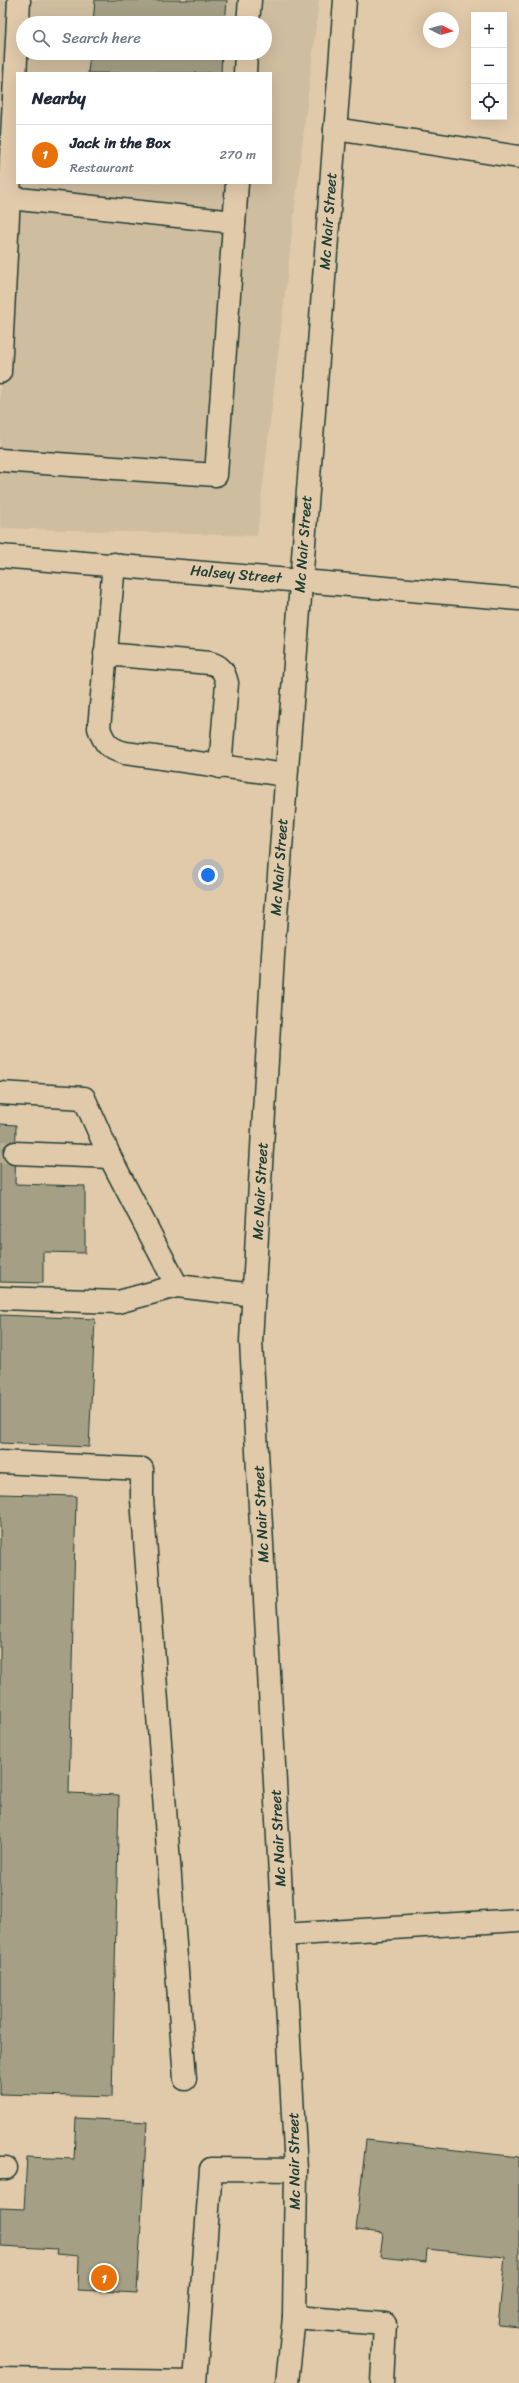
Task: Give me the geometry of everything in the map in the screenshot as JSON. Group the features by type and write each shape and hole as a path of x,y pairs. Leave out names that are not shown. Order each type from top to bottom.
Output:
{"street":[{"path":"18,16 19,0"},
{"path":"249,16 250,0"},
{"name":"Mc Nair Street","path":"287,2383 294,2317 296,2170 251,1341 272,963 345,0"},
{"path":"0,372 4,197 16,39"},
{"path":"245,72 246,60"},
{"path":"335,128 519,157"},
{"path":"0,460 216,475 237,184"},
{"path":"4,197 234,222"},
{"name":"Halsey Street","path":"0,556 301,579 519,599"},
{"path":"114,564 105,654 100,728 103,742 114,750 220,767 286,775"},
{"path":"105,654 210,663 217,665 224,672 227,683 220,767"},
{"path":"0,1093 84,1098 110,1157 177,1286"},
{"path":"16,1153 110,1157"},
{"path":"0,1298 118,1302 177,1286 254,1295"},
{"path":"0,1462 142,1469 142,1499 185,2079"},
{"path":"283,1935 519,1920"},
{"path":"0,2380 195,2382 211,2169 296,2170"},
{"path":"294,2317 385,2324 382,2383"}],"shaded area":[{"path":"0,0 319,0 257,536 0,528"}],"building":[{"path":"95,0 227,0 226,16 94,16"},
{"path":"89,60 222,60 221,72 88,72"},
{"path":"0,1124 16,1125 15,1184 85,1186 85,1253 43,1252 43,1283 0,1282"},
{"path":"0,1315 95,1319 89,1447 0,1443"},
{"path":"0,1494 76,1496 69,1793 119,1795 112,2097 0,2094"},
{"path":"76,2118 147,2122 137,2293 78,2290 79,2256 56,2254 57,2249 0,2246 0,2208 24,2209 27,2157 74,2159"},
{"path":"366,2140 519,2157 519,2327 498,2325 505,2257 427,2249 426,2262 380,2257 383,2233 356,2230"}],"tunnel":[{"path":"0,1152 15,1153"}],"place":[{"name":"Jack in the Box","path":"104,2278"}]}
